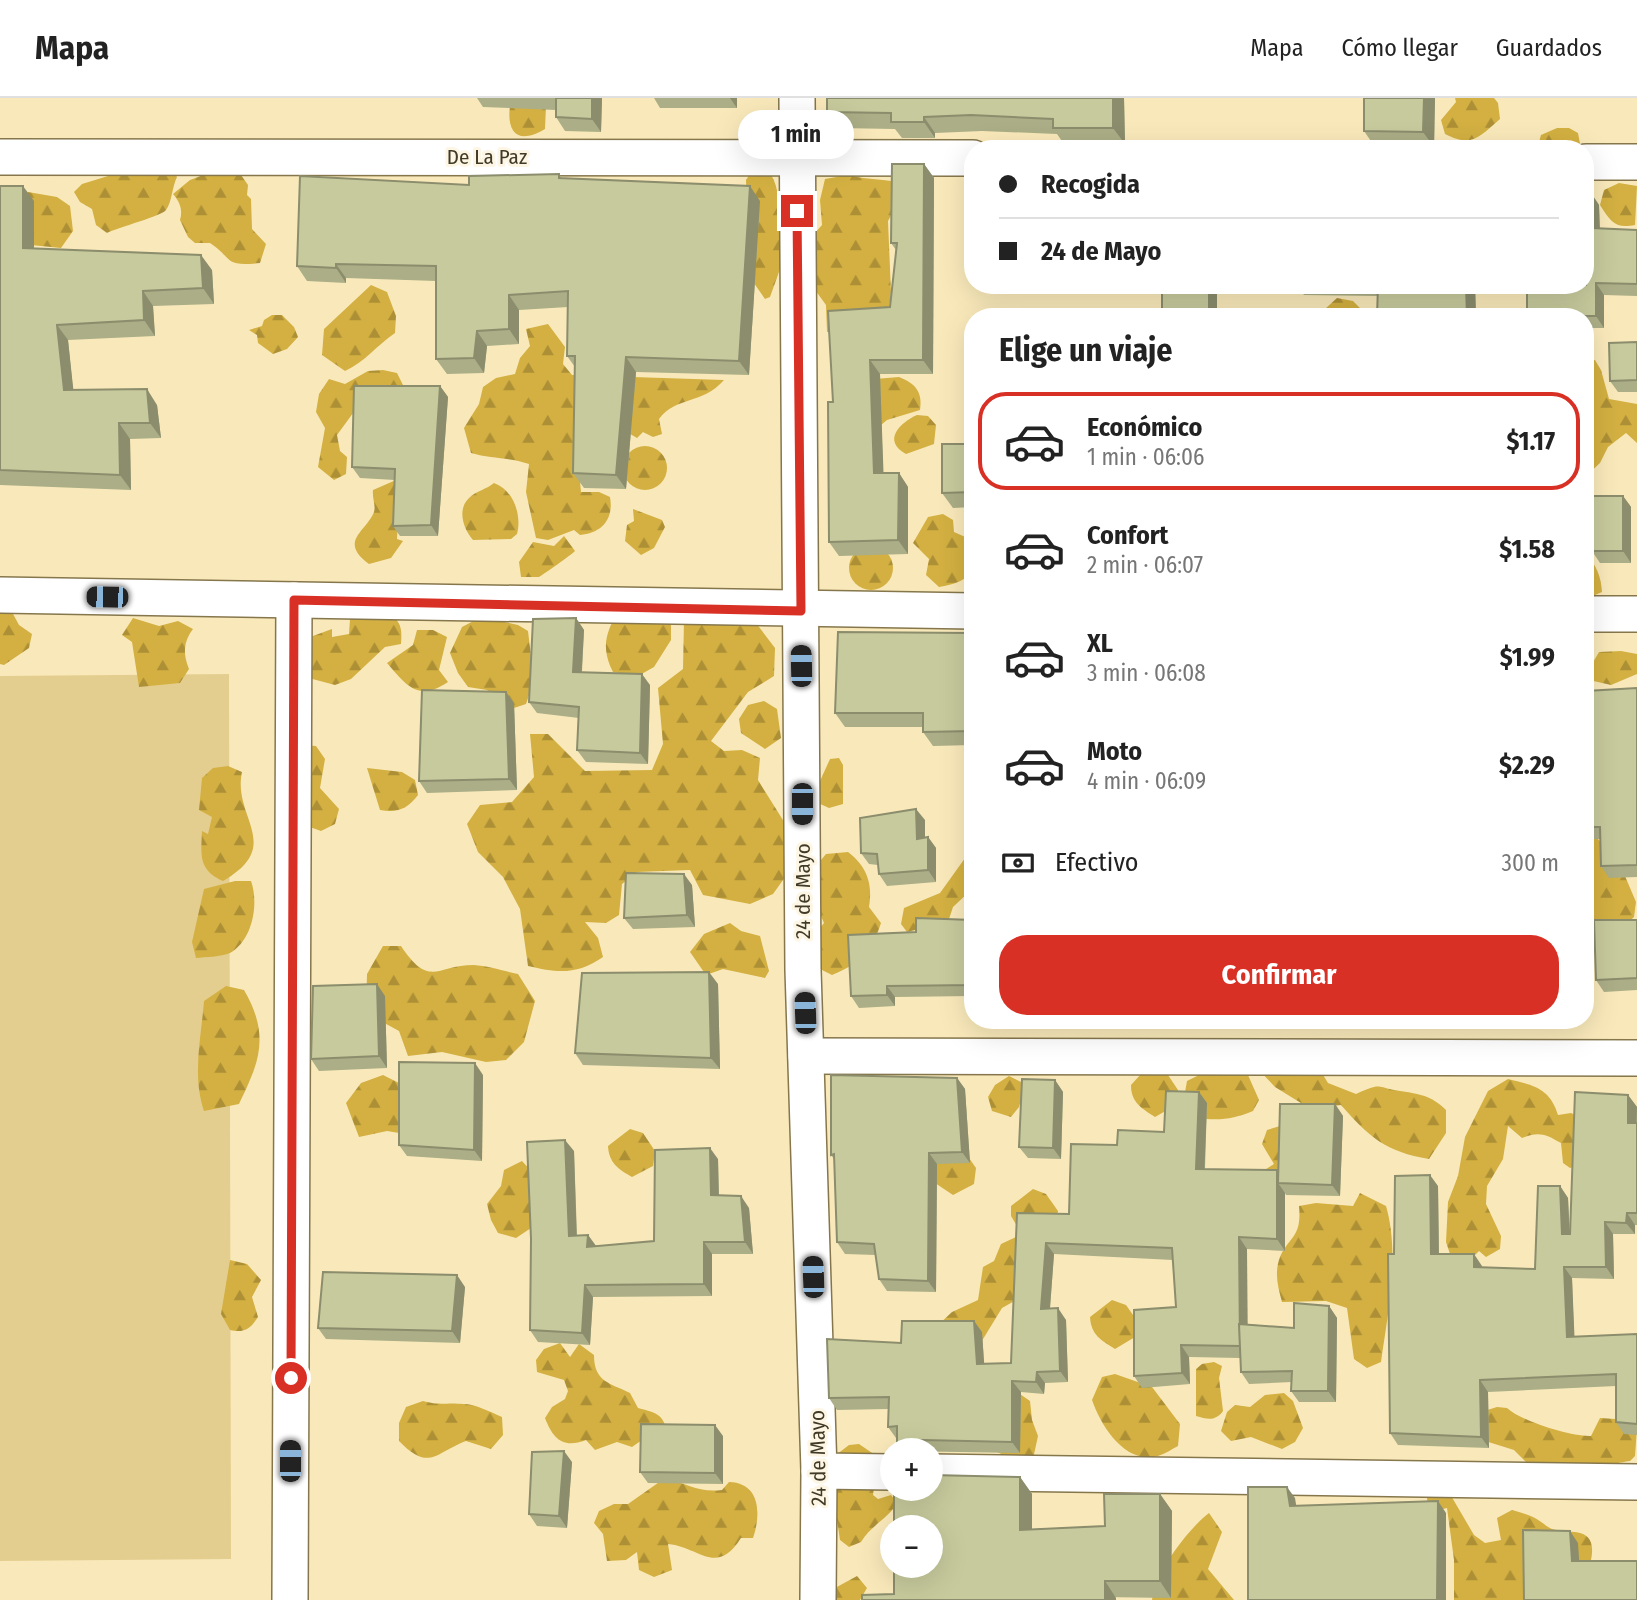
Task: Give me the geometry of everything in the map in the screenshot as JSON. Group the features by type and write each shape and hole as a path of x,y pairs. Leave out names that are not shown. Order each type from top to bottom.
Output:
{"street":[{"name":"24 de Mayo","path":"797,98 806,1056 819,1471 818,1600"},
{"name":"De La Paz","path":"0,157 964,158"},
{"path":"1594,162 1637,162"},
{"path":"0,595 801,611 964,611"},
{"path":"290,1600 294,600"},
{"path":"1594,614 1637,614"},
{"path":"806,1056 1637,1058"},
{"path":"819,1471 880,1472"},
{"path":"943,1472 1637,1482"}],"shaded area":[{"path":"229,674 231,1559 0,1561 0,676"}],"green space":[{"path":"1455,98 1494,98 1498,103 1500,119 1475,139 1462,140 1445,134 1441,120 1456,102"},
{"path":"511,100 546,106 545,129 526,136 514,132 510,119"},
{"path":"1557,128 1569,128 1578,133 1579,140 1540,140 1541,135"},
{"path":"134,168 172,170 177,177 168,207 157,215 107,233 96,225 92,209 80,202 74,192 82,184"},
{"path":"754,168 767,169 777,190 779,236 784,258 770,297 765,299 749,276 746,180"},
{"path":"216,170 241,175 248,185 252,229 266,244 260,263 234,263 210,243 195,243 188,237 180,220 180,206 173,194 190,180"},
{"path":"848,175 893,181 908,186 888,221 891,292 889,310 852,329 827,332 826,305 805,276 803,246 822,225 820,200 825,179"},
{"path":"1619,183 1637,186 1635,225 1623,226 1614,223 1600,205 1604,190"},
{"path":"28,192 57,197 70,206 73,231 61,248 31,245 21,200"},
{"path":"371,285 387,292 396,316 395,333 359,363 345,371 322,355 324,329"},
{"path":"1337,298 1353,301 1360,308 1326,308"},
{"path":"272,315 282,315 294,327 298,337 287,349 273,354 258,343 257,335 249,330 262,326 264,320"},
{"path":"548,324 565,347 563,364 572,375 724,380 707,393 666,412 659,419 662,434 653,437 643,432 637,438 625,431 579,471 581,492 599,492 610,497 608,518 600,528 588,534 580,535 574,530 548,540 536,538 526,492 529,464 471,453 464,428 479,404 483,387 496,378 515,374 520,358 530,346 526,329"},
{"path":"1594,360 1601,370 1609,399 1637,404 1637,443 1626,433 1608,447 1594,469"},
{"path":"368,371 397,373 404,387 356,409 337,435 340,451 347,457 346,474 334,480 318,467 325,428 316,412 319,394 329,379 345,384"},
{"path":"899,377 917,389 920,410 887,420 874,431 875,379"},
{"path":"917,415 928,416 936,425 934,444 906,454 895,444 894,438 899,427"},
{"path":"645,446 661,452 667,468 661,484 645,490 629,484 623,468 629,452"},
{"path":"396,480 400,487 397,539 403,541 391,558 369,564 360,556 355,543 374,512 373,490"},
{"path":"494,483 507,491 515,504 517,534 511,539 473,540 464,525 463,508 472,496"},
{"path":"633,509 662,520 665,527 654,548 641,555 625,541 627,525 634,521"},
{"path":"943,514 953,520 954,532 964,536 964,579 958,582 939,587 926,575 929,559 913,543 928,517"},
{"path":"564,536 575,551 539,577 521,577 519,562 533,542 554,546"},
{"path":"871,546 887,552 893,568 887,584 871,590 855,584 849,568 855,552"},
{"path":"1594,564 1600,581 1602,592 1594,596"},
{"path":"627,596 671,621 671,640 654,667 638,676 613,672 606,651 608,633"},
{"path":"0,609 12,612 19,625 32,634 29,648 4,665 0,664"},
{"path":"382,610 399,623 401,644 385,647 351,679 335,685 305,677 302,640 332,629 332,637 349,634 350,619"},
{"path":"481,617 518,625 528,631 534,681 526,704 508,710 487,690 468,687 458,673 450,653 462,627"},
{"path":"133,618 159,626 178,621 193,629 185,648 189,669 180,683 139,687 132,642 122,635"},
{"path":"684,620 756,623 775,648 774,676 748,692 711,741 724,751 742,750 760,758 758,780 791,833 788,873 773,894 750,904 703,895 690,870 637,872 622,884 619,915 606,923 585,922 598,938 603,957 576,970 549,970 528,966 520,909 503,877 478,852 467,824 480,805 512,802 534,777 530,734 548,734 585,771 652,770 663,744 658,688 683,669"},
{"path":"417,630 433,630 447,637 439,670 448,682 429,691 414,689 387,663 413,645"},
{"path":"1621,651 1637,654 1637,674 1611,685 1594,681 1594,661 1599,652"},
{"path":"764,701 777,709 781,738 765,749 741,733 739,719 748,705"},
{"path":"302,745 316,746 325,759 320,788 339,809 335,824 321,831 307,826 312,811 296,788"},
{"path":"839,758 843,765 843,804 829,808 818,803 815,792 830,759"},
{"path":"228,766 242,772 241,788 254,843 251,855 241,868 223,881 205,867 201,847 202,831 208,834 212,817 199,810 202,778 213,768"},
{"path":"367,768 402,772 415,780 418,795 402,809 380,810"},
{"path":"1594,834 1622,869 1636,902 1634,917 1615,935 1594,939"},
{"path":"848,852 860,863 867,876 869,907 881,923 864,956 832,975 820,969 816,933 824,923 816,905 816,866 826,854"},
{"path":"964,860 964,897 953,907 948,922 907,932 901,924 904,908 940,893"},
{"path":"235,881 251,881 254,910 249,930 238,947 230,953 196,958 192,942 204,889"},
{"path":"730,923 741,931 760,936 769,971 765,978 723,969 706,975 690,952 704,934"},
{"path":"383,946 401,946 419,967 427,971 474,965 518,974 535,1001 524,1042 506,1060 486,1062 442,1052 408,1056 399,1031 366,1013 367,974"},
{"path":"226,986 244,990 252,1006 259,1035 257,1061 239,1104 204,1111 198,1070 204,1001"},
{"path":"1317,1065 1328,1083 1356,1094 1378,1086 1424,1096 1446,1110 1446,1133 1429,1159 1401,1152 1379,1141 1341,1105 1309,1108 1275,1087 1256,1067"},
{"path":"1207,1071 1248,1075 1259,1100 1253,1111 1226,1119 1198,1118 1184,1098 1187,1081"},
{"path":"1166,1072 1178,1090 1176,1105 1155,1117 1135,1100 1131,1085 1141,1074"},
{"path":"383,1075 407,1087 417,1136 387,1131 359,1137 346,1103 361,1083"},
{"path":"1009,1076 1025,1084 1019,1107 1011,1117 992,1111 988,1097 995,1085"},
{"path":"1508,1079 1533,1086 1545,1093 1558,1115 1571,1113 1590,1122 1581,1164 1570,1168 1563,1163 1561,1143 1556,1140 1537,1134 1522,1138 1508,1126 1503,1159 1487,1186 1486,1204 1501,1236 1500,1249 1486,1257 1479,1251 1469,1261 1451,1257 1446,1242 1448,1202 1458,1176 1465,1137 1488,1091"},
{"path":"1280,1126 1292,1182 1263,1171 1274,1164 1262,1144 1267,1130"},
{"path":"630,1129 643,1133 655,1151 653,1166 632,1177 615,1165 608,1146"},
{"path":"964,1151 976,1168 974,1184 953,1195 935,1183 929,1163"},
{"path":"522,1161 536,1176 531,1228 516,1238 498,1233 487,1204 501,1186 504,1170"},
{"path":"1033,1189 1046,1194 1058,1211 1056,1226 1017,1226 1011,1216 1011,1206"},
{"path":"1360,1193 1386,1206 1392,1244 1391,1284 1381,1362 1367,1368 1354,1359 1347,1308 1326,1301 1282,1302 1277,1274 1280,1257 1299,1225 1299,1206 1316,1203 1353,1206"},
{"path":"1016,1237 1035,1248 1020,1298 1002,1308 980,1344 937,1326 952,1312 978,1300 983,1267 994,1261 1001,1244"},
{"path":"230,1260 247,1264 261,1280 252,1297 258,1317 250,1327 240,1331 230,1330 221,1314"},
{"path":"1112,1300 1126,1305 1138,1322 1135,1337 1115,1349 1095,1333 1090,1317"},
{"path":"560,1343 570,1357 579,1344 594,1355 600,1376 630,1393 638,1408 659,1416 667,1436 649,1435 632,1447 617,1442 595,1450 586,1440 565,1443 555,1437 545,1418 552,1407 565,1399 568,1391 564,1380 537,1372 536,1360 544,1349"},
{"path":"1214,1362 1222,1366 1219,1378 1223,1411 1217,1417 1207,1419 1196,1416 1196,1369 1202,1364"},
{"path":"1115,1374 1152,1387 1180,1424 1178,1446 1161,1455 1135,1455 1108,1432 1092,1400 1102,1377"},
{"path":"1017,1392 1030,1401 1032,1420 1038,1436 1033,1459 1016,1461 997,1452"},
{"path":"1284,1393 1293,1401 1303,1428 1295,1442 1282,1449 1251,1437 1231,1441 1221,1431 1227,1412 1235,1405 1250,1407 1265,1395"},
{"path":"423,1401 468,1404 488,1411 502,1417 503,1435 491,1449 466,1441 432,1457 418,1456 399,1441 399,1423 406,1407"},
{"path":"1497,1407 1507,1408 1523,1418 1547,1427 1582,1436 1591,1436 1600,1418 1615,1419 1637,1428 1635,1456 1630,1461 1587,1471 1559,1462 1545,1465 1527,1463 1514,1450 1482,1440 1484,1411"},
{"path":"859,1444 878,1457 873,1495 880,1501 897,1503 887,1515 880,1515 880,1522 861,1542 849,1547 840,1540 828,1461 849,1445"},
{"path":"665,1478 707,1490 722,1490 729,1482 747,1488 753,1494 757,1510 753,1538 741,1538 732,1550 715,1558 668,1544 672,1570 654,1577 639,1570 637,1552 626,1560 607,1561 603,1534 594,1523 599,1511 614,1504 628,1504"},
{"path":"1437,1489 1450,1494 1474,1535 1485,1543 1501,1540 1497,1518 1512,1510 1533,1517 1552,1529 1586,1536 1592,1549 1591,1560 1567,1567 1528,1600 1454,1600 1454,1560 1447,1508 1428,1513 1427,1498"},
{"path":"1209,1513 1222,1532 1208,1569 1234,1600 1152,1600 1160,1577 1174,1552"},
{"path":"857,1576 867,1588 860,1600 813,1600"}],"building":[{"path":"556,98 592,98 592,119 556,117"},
{"path":"827,98 1113,98 1113,128 1053,128 1053,119 971,115 924,117 924,122 891,122 891,113 827,112"},
{"path":"1364,98 1424,98 1423,132 1364,131"},
{"path":"892,164 924,164 923,360 870,360 874,473 899,473 898,540 829,542 828,402 833,402 828,311 890,307 897,243 891,243"},
{"path":"559,174 559,178 750,186 739,361 626,357 616,475 573,473 575,356 567,356 568,291 509,295 509,329 477,331 474,358 436,359 436,266 297,266 300,176 469,185 469,176"},
{"path":"0,186 23,186 23,248 201,255 203,288 143,291 144,320 57,325 64,390 147,389 150,423 119,423 120,475 0,470"},
{"path":"1594,228 1637,230 1637,284 1596,283 1596,316 1594,308 1527,308 1527,294 1594,294"},
{"path":"1162,294 1209,294 1209,308 1162,308"},
{"path":"1378,294 1466,294 1467,308 1377,308"},
{"path":"1637,342 1637,380 1610,381 1609,343"},
{"path":"354,386 440,386 431,525 393,526 395,469 352,467"},
{"path":"942,444 964,444 964,492 942,493"},
{"path":"1594,496 1623,496 1623,551 1594,551"},
{"path":"576,618 573,672 642,674 640,753 577,750 579,707 529,702 533,619"},
{"path":"838,632 964,633 964,731 923,732 923,713 835,713"},
{"path":"1637,688 1637,865 1601,866 1600,827 1594,827 1594,691"},
{"path":"422,690 506,692 509,779 419,781"},
{"path":"916,809 917,839 928,837 928,870 879,874 877,854 861,853 860,818"},
{"path":"626,873 684,874 687,915 624,918"},
{"path":"916,918 964,920 964,985 887,986 887,995 851,996 848,935 916,932"},
{"path":"1594,920 1637,920 1637,978 1596,980"},
{"path":"709,972 711,1058 575,1053 582,973"},
{"path":"377,984 379,1056 311,1059 313,986"},
{"path":"399,1062 475,1063 474,1150 399,1145"},
{"path":"831,1075 957,1078 962,1152 929,1153 928,1281 879,1279 874,1244 837,1242 834,1154 831,1155"},
{"path":"1022,1079 1055,1080 1053,1148 1019,1147"},
{"path":"1166,1091 1199,1092 1196,1169 1277,1170 1277,1239 1239,1237 1240,1346 1181,1345 1182,1373 1134,1376 1134,1310 1176,1307 1172,1248 1046,1243 1041,1309 1058,1308 1060,1371 1037,1372 1036,1382 1012,1381 1012,1442 897,1438 897,1426 888,1427 889,1397 829,1398 827,1339 901,1343 902,1321 974,1321 977,1364 1011,1363 1017,1213 1069,1214 1071,1144 1117,1145 1118,1130 1164,1132"},
{"path":"1575,1092 1628,1095 1628,1123 1637,1123 1637,1213 1627,1213 1626,1223 1605,1222 1606,1267 1564,1267 1567,1337 1637,1334 1637,1424 1616,1422 1616,1374 1480,1380 1481,1437 1390,1433 1388,1254 1394,1254 1395,1176 1430,1175 1431,1254 1474,1254 1474,1267 1535,1269 1538,1186 1560,1186 1562,1234 1570,1234"},
{"path":"1280,1104 1335,1104 1332,1185 1278,1183"},
{"path":"565,1140 569,1236 588,1235 587,1247 654,1241 655,1150 710,1148 711,1195 741,1196 745,1242 704,1242 704,1284 585,1285 582,1333 530,1330 531,1239 527,1142"},
{"path":"323,1272 457,1275 452,1331 318,1328"},
{"path":"1294,1303 1329,1306 1328,1391 1291,1391 1292,1371 1241,1372 1239,1324 1294,1328"},
{"path":"641,1424 715,1425 715,1473 640,1472"},
{"path":"564,1451 559,1516 529,1514 532,1452"},
{"path":"943,1475 1020,1477 1020,1530 1105,1526 1104,1494 1160,1494 1160,1581 1105,1581 1105,1600 862,1600 862,1595 894,1594 894,1578 943,1578 943,1515 894,1515 894,1501 943,1501"},
{"path":"1248,1487 1287,1487 1290,1506 1438,1501 1437,1600 1248,1600"},
{"path":"1523,1530 1570,1531 1572,1561 1637,1561 1637,1600 1524,1600"}],"route":[{"path":"291,1378 294,600 801,611 797,211"}]}
